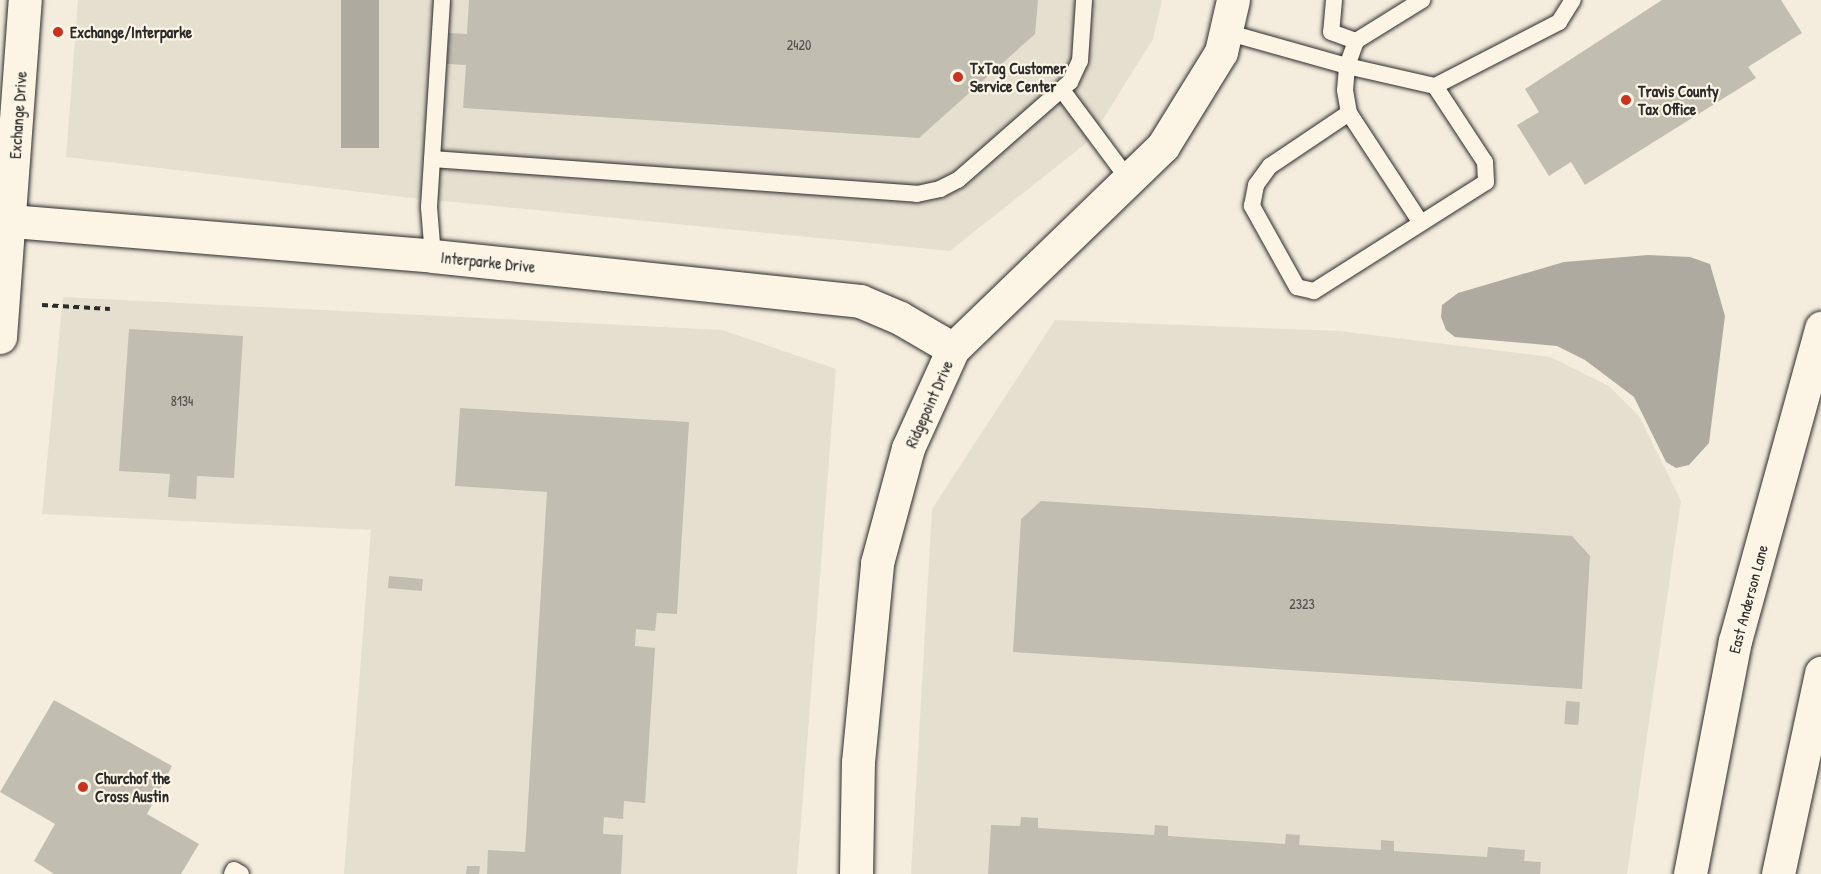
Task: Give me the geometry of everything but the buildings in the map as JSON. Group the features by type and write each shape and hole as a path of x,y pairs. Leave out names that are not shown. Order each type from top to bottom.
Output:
{"main road":[{"name":"Exchange Drive","path":"0,337 6,221 25,0"},
{"name":"Ridgepoint Drive","path":"856,874 858,762 877,563 908,448 953,349 1163,146 1221,52 1233,0"},
{"name":"Interparke Drive","path":"6,221 433,256 860,301 900,318 953,349"},
{"name":"East Anderson Lane","path":"1690,874 1736,641 1821,328"},
{"path":"1778,874 1821,673"}],"lane":[{"path":"433,256 429,210 442,0"},
{"path":"432,159 917,194 940,189 958,180 1062,90 1080,61 1084,0"},
{"path":"1334,0 1331,32 1356,41"},
{"path":"1421,223 1350,113 1345,90 1347,66 1356,41 1422,0"},
{"path":"1226,32 1347,66 1435,86 1560,22 1573,0"},
{"path":"1350,113 1270,166 1256,185 1252,206 1297,286 1314,291 1486,182 1485,162 1435,86"},
{"path":"1062,90 1128,179"},
{"path":"232,874 234,870 241,874"}],"path":[{"path":"42,305 110,309"}],"shaded area":[{"path":"78,0 1162,0 1153,39 1090,140 950,251 403,197 66,157"},
{"path":"341,0 379,0 379,148 341,148"},
{"path":"1648,255 1690,257 1710,264 1725,316 1709,443 1689,465 1676,468 1666,462 1634,397 1585,360 1557,346 1455,337 1446,330 1441,317 1442,305 1458,293 1564,262"},
{"path":"63,297 722,330 836,369 797,874 344,874 371,530 42,514"},
{"path":"1055,320 1339,331 1551,357 1609,386 1639,416 1681,501 1627,874 911,874 932,509"}],"place":[{"name":"Exchange/Interparke","path":"58,32"},
{"name":"TxTag Customer Service Center","path":"958,77"},
{"name":"Travis County Tax Office","path":"1626,100"},
{"name":"Churchof the Cross Austin","path":"83,787"}]}
